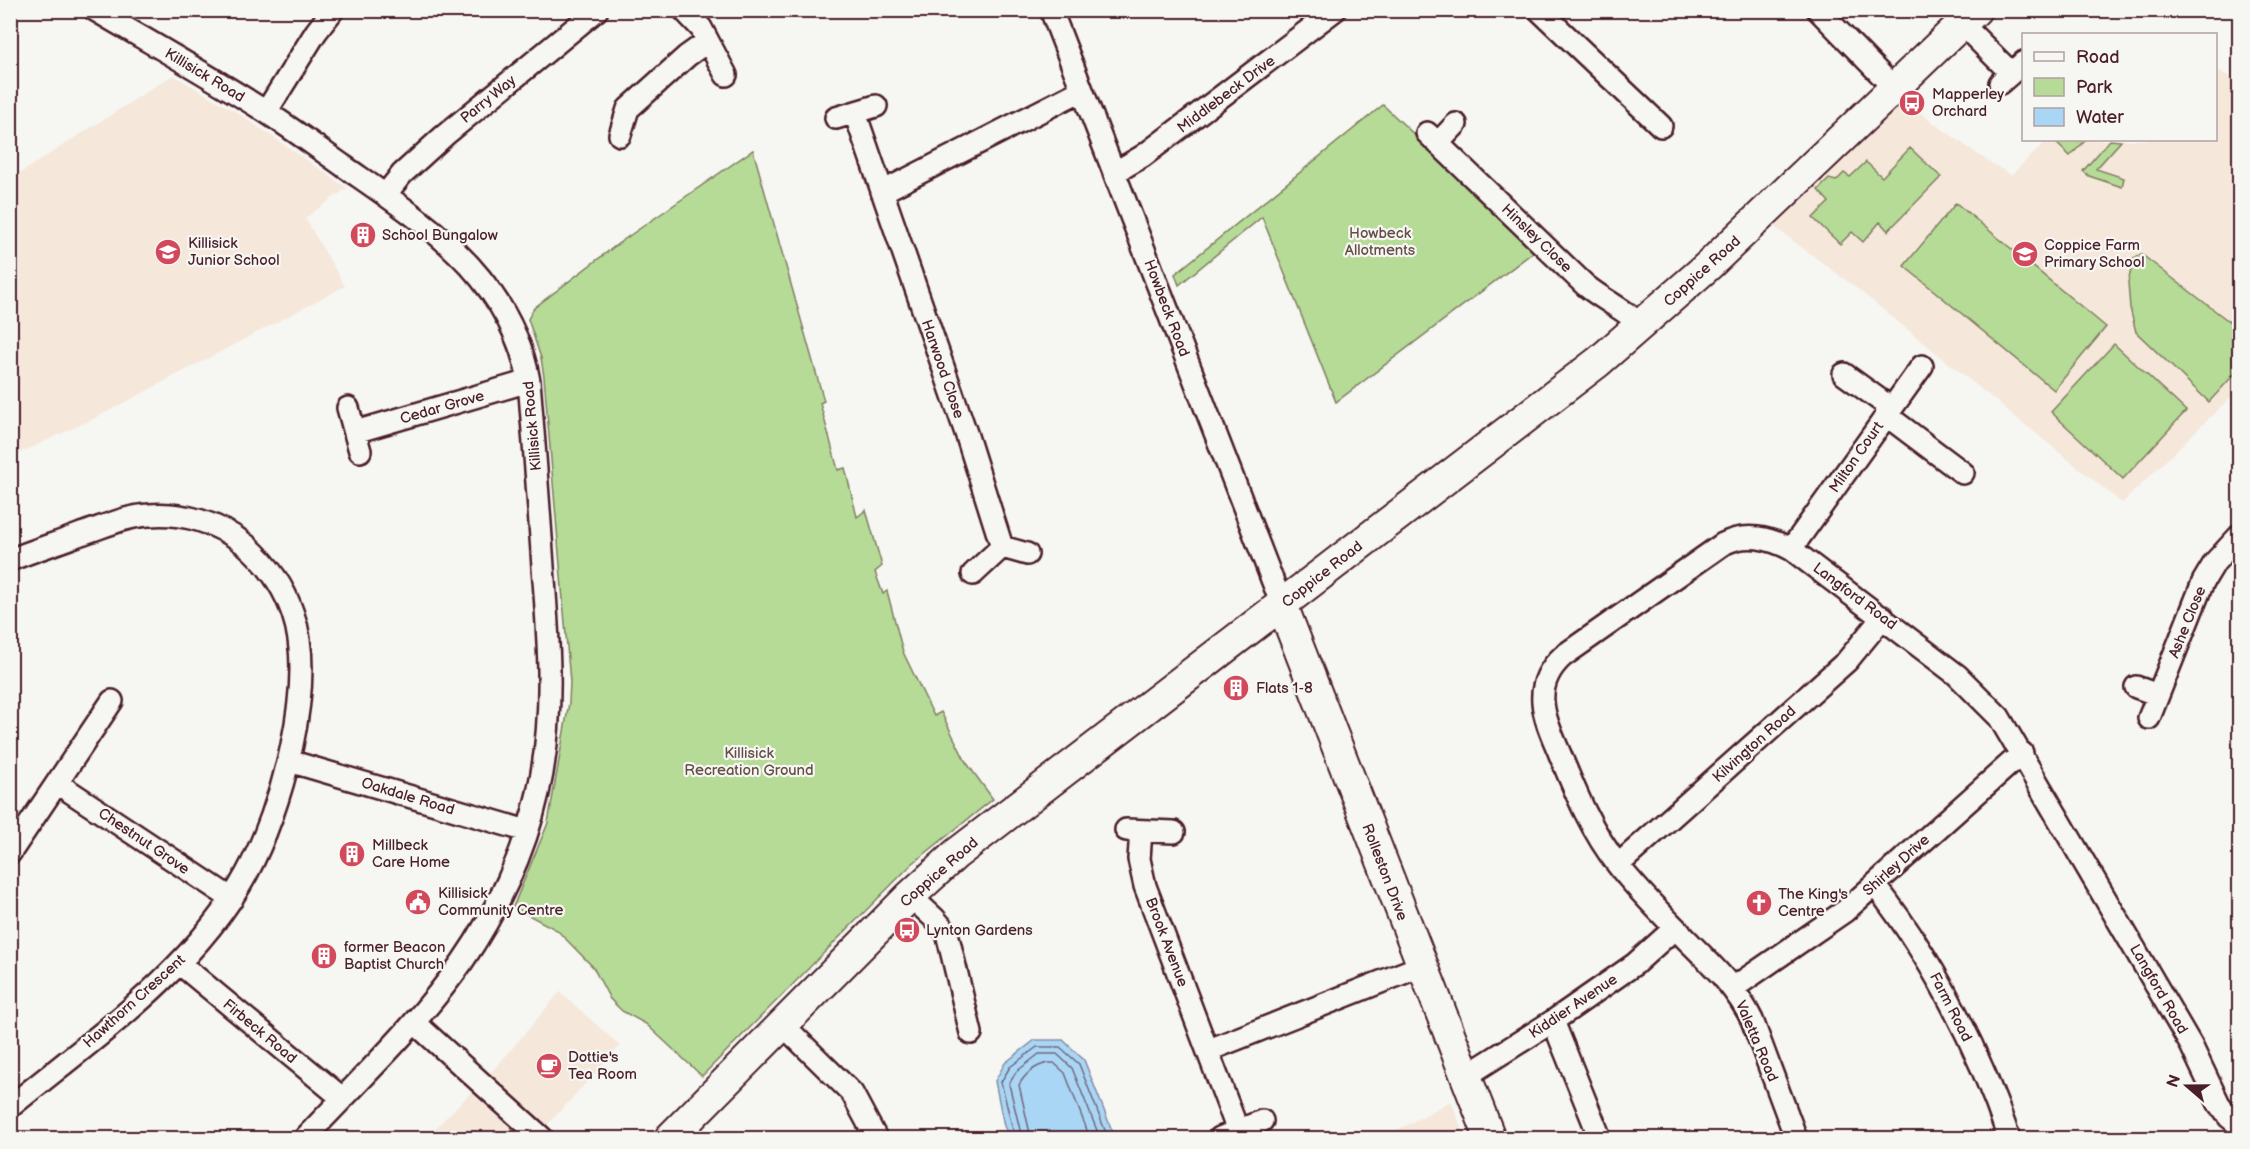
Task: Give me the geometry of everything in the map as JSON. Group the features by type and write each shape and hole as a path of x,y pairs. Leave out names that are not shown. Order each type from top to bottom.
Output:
{"street":[{"name":"Killisick Road","path":"95,10 266,112 385,195 458,254 482,282 518,337 529,381 548,631 549,699 538,793 526,831 492,913 464,960 414,1022 305,1138"},
{"path":"266,112 333,10"},
{"name":"Parry Way","path":"385,195 402,174 445,135 597,10"},
{"path":"684,10 701,28 726,75"},
{"name":"Howbeck Road","path":"1051,10 1282,605"},
{"name":"Middlebeck Drive","path":"1114,172 1143,156 1335,10"},
{"path":"1539,10 1661,126"},
{"path":"1818,10 1894,88"},
{"path":"1969,17 2011,73"},
{"name":"Coppice Road","path":"670,1138 910,896 956,854 1598,362 1709,265 1969,17"},
{"path":"620,135 628,109 687,56 708,41"},
{"path":"882,192 1082,90"},
{"name":"Harwood Close","path":"876,106 846,115 882,192 966,433 1002,547"},
{"name":"Hinsley Close","path":"1456,124 1433,138 1585,285 1599,297 1621,308 1642,325"},
{"name":"Milton Court","path":"1791,549 1922,366"},
{"path":"1844,374 1964,473"},
{"name":"Cedar Grove","path":"348,408 357,441 529,381"},
{"name":"Hawthorn Crescent","path":"10,560 127,518 174,515 217,526 255,552 284,591 294,615 300,672 297,712 289,761 276,806 262,843 232,899 179,963 131,1008 10,1107"},
{"name":"Ashe Close","path":"2150,718 2204,582 2215,562 2240,535"},
{"name":"Langford Road","path":"1675,928 1618,864 1582,807 1544,714 1543,692 1551,669 1563,656 1732,539 1765,538 1791,549 1883,617 1973,689 1999,717 2191,1045 2219,1104 2240,1126"},
{"path":"973,574 1002,547 1028,554"},
{"name":"Rolleston Drive","path":"1282,605 1490,1138"},
{"name":"Kilvington Road","path":"1618,864 1847,662 1883,617"},
{"path":"2136,687 2158,695"},
{"path":"10,853 112,701"},
{"name":"Shirley Drive","path":"1733,988 1845,911 2022,753"},
{"name":"Oakdale Road","path":"289,761 526,831"},
{"name":"Chestnut Grove","path":"57,783 232,899"},
{"name":"Brook Avenue","path":"1174,832 1133,830 1145,886 1209,1050 1229,1135 1262,1121"},
{"name":"Farm Road","path":"1875,885 1904,924 1956,1010 2009,1138"},
{"path":"910,896 947,933 971,1033"},
{"name":"Valetta Road","path":"1675,928 1743,1001 1796,1138"},
{"name":"Kiddier Avenue","path":"1466,1076 1553,1021 1635,964 1675,928"},
{"name":"Firbeck Road","path":"179,963 342,1098"},
{"path":"1209,1050 1421,966"},
{"path":"1553,1021 1600,1138"},
{"path":"414,1022 542,1138"},
{"path":"783,1024 852,1093 876,1138"}],"shaded area":[{"name":"Coppice Farm Primary School","path":"2217,70 2239,83 2239,389 2122,503 1855,287 1768,222 1899,98 1980,156 2011,175 2047,141 2217,141"},
{"name":"Killisick Junior School","path":"173,75 241,115 347,188 305,218 345,286 95,418 11,457 11,179"},
{"path":"560,992 620,1046 535,1138 426,1138 498,1065"},
{"path":"1451,1101 1465,1138 1383,1138"}],"green space":[{"name":"Howbeck Allotments","path":"1383,105 1536,250 1336,402 1262,217 1179,285 1175,274"},
{"path":"2054,141 2085,141 2070,156"},
{"path":"2109,141 2121,141 2096,169 2124,178 2122,187 2089,176 2083,171"},
{"path":"1910,148 1941,177 1888,231 1880,222 1863,242 1852,232 1840,244 1813,218 1829,202 1818,190 1829,179 1836,181 1844,173 1850,177 1866,162 1882,177"},
{"name":"Killisick Recreation Ground","path":"753,150 824,401 820,403 838,470 845,468 857,517 866,510 882,566 875,572 883,594 887,591 903,652 934,716 941,712 966,762 993,799 912,864 702,1076 646,1024 622,1011 610,999 593,967 557,930 513,907 548,823 569,703 570,682 544,377 541,358 528,319 534,308 619,243"},
{"path":"1956,203 2106,327 2054,390 1904,266"},
{"path":"2141,254 2239,329 2239,369 2209,402 2136,332 2130,308 2128,282 2134,258"},
{"path":"2114,344 2186,411 2123,479 2051,412"}],"water":[{"path":"1035,1040 1063,1040 1084,1060 1115,1138 1010,1138 1004,1126 995,1081 1005,1063"}],"place":[{"name":"Mapperley Orchard","path":"1912,103"},
{"name":"School Bungalow","path":"363,235"},
{"name":"Killisick Junior School","path":"168,252"},
{"name":"Coppice Farm Primary School","path":"2025,254"},
{"name":"Flats 1-8","path":"1236,688"},
{"name":"Millbeck Care Home","path":"352,854"},
{"name":"Killisick Community Centre","path":"418,902"},
{"name":"The King's Centre","path":"1759,903"},
{"name":"Lynton Gardens","path":"907,930"},
{"name":"former Beacon Baptist Church","path":"324,956"},
{"name":"Dottie's Tea Room","path":"549,1066"}]}
